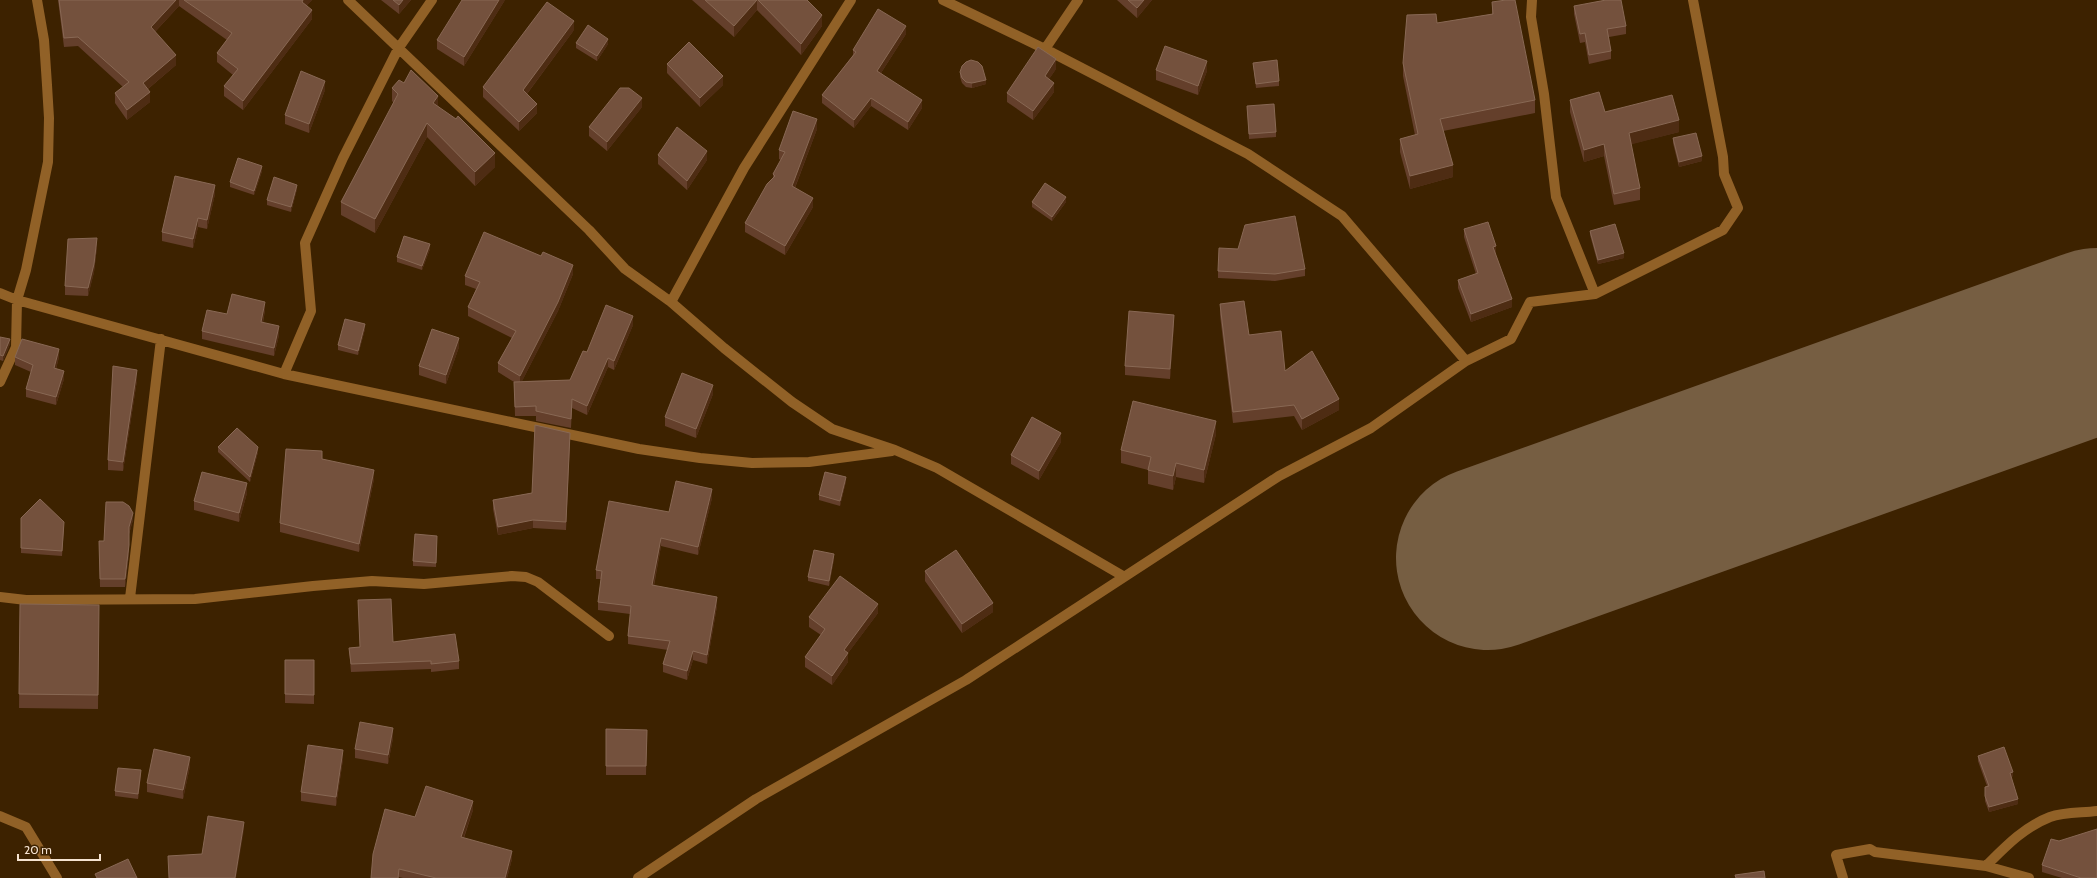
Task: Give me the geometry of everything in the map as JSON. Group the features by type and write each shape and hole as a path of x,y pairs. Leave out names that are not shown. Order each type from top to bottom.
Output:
{"street":[{"path":"0,382 16,347 18,300 26,270 48,162 49,118 44,40 37,0"},
{"path":"348,0 588,230 625,269 671,302 724,348 792,402 832,429 896,450 951,476 1123,576"},
{"path":"284,374 311,311 305,243 343,158 398,49 432,0"},
{"path":"671,302 744,168 852,0"},
{"path":"943,0 1045,49 1248,154 1342,216 1466,361"},
{"path":"1045,49 1078,0"},
{"path":"1532,0 1531,17 1544,94 1556,197 1595,294"},
{"path":"638,878 756,799 966,680 1123,576 1279,476 1371,428 1466,361 1511,339 1530,302 1595,294 1723,230 1738,208 1724,174 1723,157 1693,0"},
{"path":"0,294 284,374 638,449 700,458 752,463 809,462 896,450"},
{"path":"130,598 160,339"},
{"path":"0,597 26,600 130,598 195,599 372,581 424,584 512,576 526,577 538,582 609,636"},
{"path":"1986,866 2012,840 2029,827 2052,816 2097,811"},
{"path":"0,816 26,827 57,878"},
{"path":"1843,878 1836,855 1870,849 1875,852 1986,866 2029,878"}],"building":[{"path":"59,0 176,0 151,27 176,55 143,83 150,92 127,110 115,93 129,82 78,37 64,38"},
{"path":"184,0 303,0 302,2 312,10 243,101 224,86 238,69 217,53 232,33"},
{"path":"393,0 403,0 399,5"},
{"path":"462,0 499,0 464,57 437,40"},
{"path":"705,0 757,0 734,26"},
{"path":"758,0 807,0 822,15 801,44"},
{"path":"1128,0 1144,0 1137,8"},
{"path":"1515,0 1535,100 1440,119 1453,165 1410,176 1400,139 1418,134 1403,63 1407,15 1436,14 1437,23 1493,14 1492,2"},
{"path":"1606,0 1621,0 1626,26 1607,29 1611,51 1589,55 1585,33 1580,34 1574,6"},
{"path":"547,2 574,21 523,90 537,104 519,122 483,87"},
{"path":"878,9 906,26 877,71 922,100 908,122 871,98 854,120 822,95 856,52 853,50"},
{"path":"588,25 608,39 597,56 576,43"},
{"path":"689,42 723,76 700,98 667,64"},
{"path":"1165,46 1207,61 1198,86 1156,70"},
{"path":"1038,47 1056,59 1045,76 1054,83 1033,111 1007,93"},
{"path":"971,60 978,62 982,66 986,80 972,83 966,82 962,78 960,72 962,66"},
{"path":"1277,60 1279,81 1256,84 1253,63"},
{"path":"411,70 438,96 433,103 456,119 458,116 495,153 475,172 427,123 375,219 341,202 398,94 392,88 399,80 404,83"},
{"path":"301,71 325,81 309,124 285,115"},
{"path":"620,88 629,88 642,98 607,142 589,127"},
{"path":"1599,92 1605,112 1672,95 1679,120 1629,133 1640,188 1614,194 1604,144 1584,150 1570,100"},
{"path":"1274,104 1276,132 1249,134 1247,106"},
{"path":"793,111 817,119 792,186 813,198 785,246 745,223 767,184 775,176 773,174 785,152 779,150"},
{"path":"677,127 707,151 687,181 658,155"},
{"path":"1696,133 1702,156 1679,162 1673,138"},
{"path":"238,158 262,166 254,191 230,182"},
{"path":"175,176 215,185 207,220 198,218 193,239 162,232"},
{"path":"274,177 297,185 291,207 267,200"},
{"path":"1045,183 1066,197 1052,217 1032,202"},
{"path":"1295,216 1305,269 1275,274 1218,271 1219,248 1238,249 1245,225"},
{"path":"1488,222 1496,246 1493,247 1512,299 1471,314 1458,280 1478,273 1464,229"},
{"path":"1615,224 1624,253 1598,260 1590,231"},
{"path":"484,232 541,256 543,252 573,265 558,302 520,376 498,363 516,331 468,307 480,282 465,276"},
{"path":"404,236 430,244 422,266 397,257"},
{"path":"97,238 94,264 88,288 65,286 68,239"},
{"path":"232,294 265,302 261,322 279,326 274,348 202,331 207,310 227,314"},
{"path":"1244,301 1249,335 1281,331 1285,371 1312,351 1339,399 1302,419 1294,405 1233,412 1220,304"},
{"path":"606,305 633,316 614,361 608,358 587,406 572,399 571,419 536,411 536,406 515,407 514,382 570,380 583,351 587,352"},
{"path":"1129,311 1174,315 1170,369 1125,366"},
{"path":"345,319 365,324 358,351 338,345"},
{"path":"432,329 459,338 446,375 419,366"},
{"path":"0,337 10,339 3,356 0,355"},
{"path":"22,339 59,349 54,368 64,371 56,397 26,389 33,365 15,357"},
{"path":"113,366 137,370 123,462 108,460"},
{"path":"682,373 713,385 696,429 665,417"},
{"path":"1133,401 1216,421 1204,470 1176,463 1173,476 1148,470 1151,457 1121,450"},
{"path":"1032,417 1061,433 1039,471 1011,455"},
{"path":"535,425 570,433 566,522 533,520 498,527 493,500 532,493"},
{"path":"237,428 258,447 250,477 218,447"},
{"path":"286,449 322,451 322,459 374,470 359,544 280,523"},
{"path":"202,472 247,483 239,513 194,501"},
{"path":"825,472 846,477 840,501 819,495"},
{"path":"676,481 712,489 698,547 661,538 652,585 717,597 707,655 693,651 687,671 663,664 670,641 628,636 631,606 598,602 602,571 596,570 609,501 669,512"},
{"path":"40,499 64,522 62,551 21,548 21,518"},
{"path":"106,502 123,502 129,506 133,513 129,527 129,545 125,579 100,579 99,541 104,541"},
{"path":"415,534 437,536 436,563 413,561"},
{"path":"814,550 834,554 829,581 808,577"},
{"path":"956,550 993,603 962,624 925,571"},
{"path":"840,576 878,604 844,650 848,653 832,676 805,657 825,629 809,617"},
{"path":"391,599 393,642 455,634 459,661 431,664 431,661 351,664 349,648 360,647 358,600"},
{"path":"20,604 99,605 98,695 19,694"},
{"path":"285,660 314,660 314,695 285,694"},
{"path":"360,722 393,728 388,755 355,749"},
{"path":"606,729 647,730 646,766 606,766"},
{"path":"308,745 343,750 336,797 301,792"},
{"path":"2004,747 2013,772 2010,773 2018,799 1989,807 1985,796 1985,787 1989,786 1978,756"},
{"path":"154,749 190,757 183,790 147,783"},
{"path":"118,768 141,770 138,794 115,791"},
{"path":"426,786 473,801 461,837 512,851 505,878 436,878 399,869 398,878 371,878 373,854 385,809 415,817"},
{"path":"208,816 244,822 235,878 169,878 168,856 202,854"},
{"path":"2097,829 2097,878 2081,878 2042,865 2051,839 2059,841"},
{"path":"128,859 137,878 97,878 95,874"},
{"path":"1764,871 1765,878 1736,878 1735,875"}],"runway":[{"path":"1488,558 2097,340"}]}
